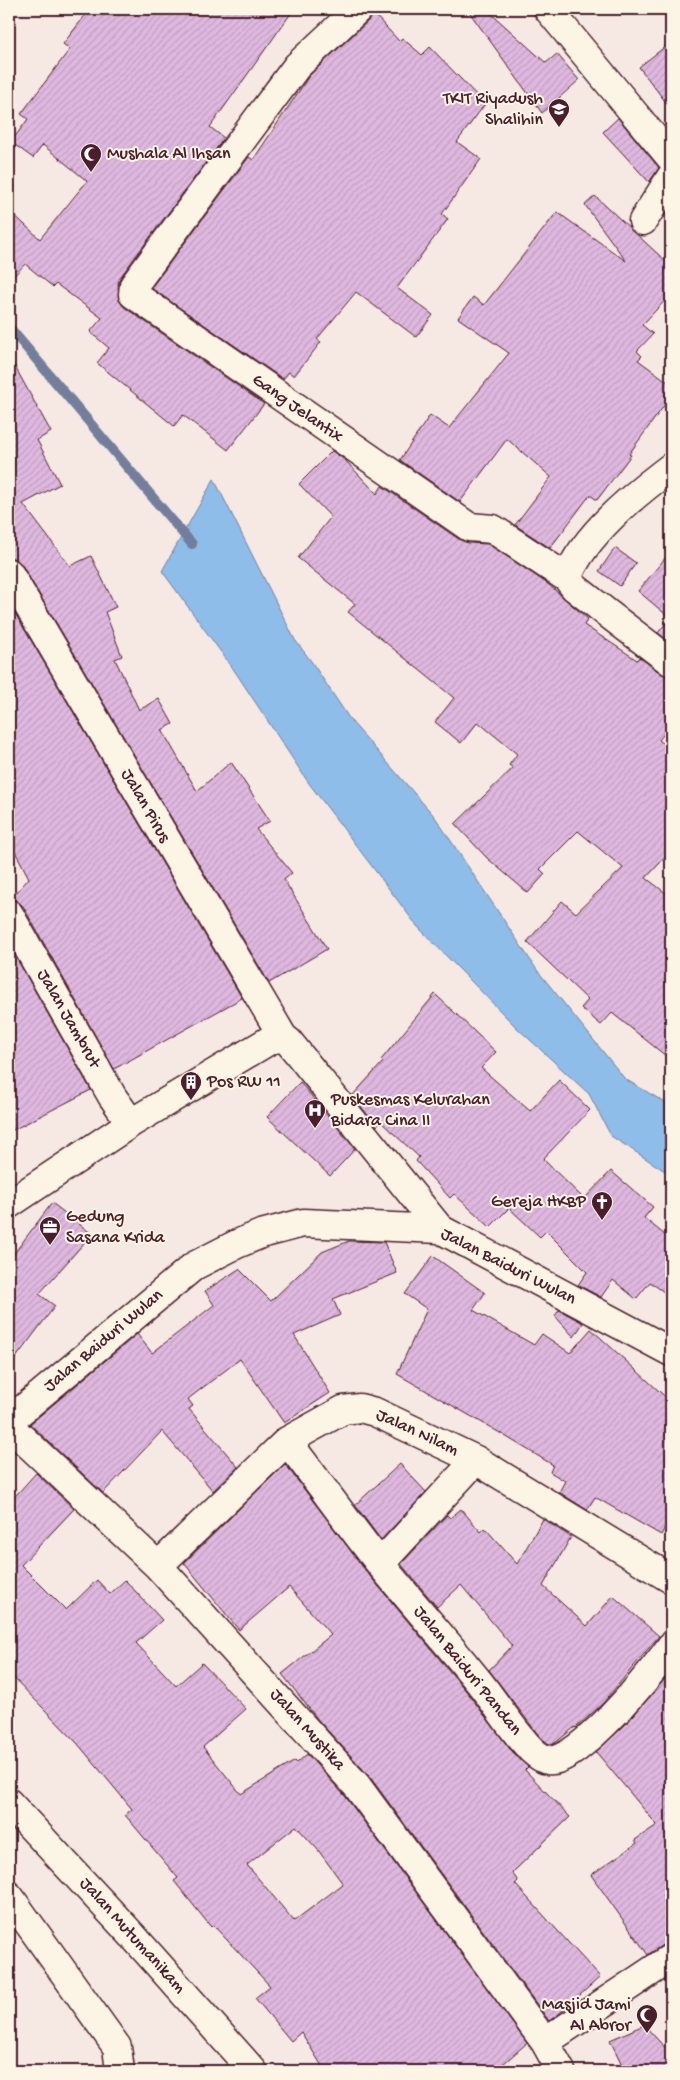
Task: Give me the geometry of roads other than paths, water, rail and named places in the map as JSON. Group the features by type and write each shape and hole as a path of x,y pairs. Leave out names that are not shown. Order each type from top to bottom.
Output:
{"street":[{"name":"Gang Jelantix","path":"358,9 296,66 134,285 133,294 469,527 493,529 567,578"},
{"path":"548,9 671,158"},
{"path":"644,221 671,177"},
{"path":"671,467 643,488 599,531 572,566 567,578 570,583 607,613 671,662"},
{"name":"Jalan Pirus","path":"9,573 283,1038 289,1042 440,1229"},
{"name":"Jalan Jambrut","path":"9,914 112,1096 131,1123"},
{"path":"9,1204 131,1123 270,1040 283,1038"},
{"name":"Jalan Baiduri Wulan","path":"9,1422 194,1266 261,1234 303,1223 440,1229 671,1352"},
{"name":"Jalan Nilam","path":"158,1566 287,1441 343,1410 360,1408 376,1412 476,1460 671,1579"},
{"name":"Jalan Mustika","path":"9,1426 158,1566 357,1786 545,2042 561,2071"},
{"name":"Jalan Baiduri Pandan","path":"287,1441 380,1564 480,1684 527,1746 548,1760 563,1758 575,1750 624,1705 671,1646"},
{"path":"380,1564 476,1460"},
{"name":"Jalan Mutumanikam","path":"9,1803 132,1935 253,2071"},
{"path":"9,1896 117,2047 120,2071"},
{"path":"545,2042 671,1958"}],"water":[{"path":"214,479 295,640 351,721 435,817 537,970 625,1079 671,1106 671,1175 611,1136 589,1094 516,1027 417,926 308,782 234,670 162,571"}],"waterway":[{"path":"9,327 192,544"}],"place":[{"name":"TKIT Riyadush Shalihin","path":"559,128"},
{"name":"Mushala Al Ihsan","path":"91,173"},
{"name":"Pos RW 11","path":"191,1101"},
{"name":"Puskesmas Kelurahan Bidara Cina II","path":"315,1129"},
{"name":"Gereja HKBP","path":"602,1221"},
{"name":"Gedung Sasana Krida","path":"50,1246"},
{"name":"Masjid Jami Al Abror","path":"647,2034"}]}
